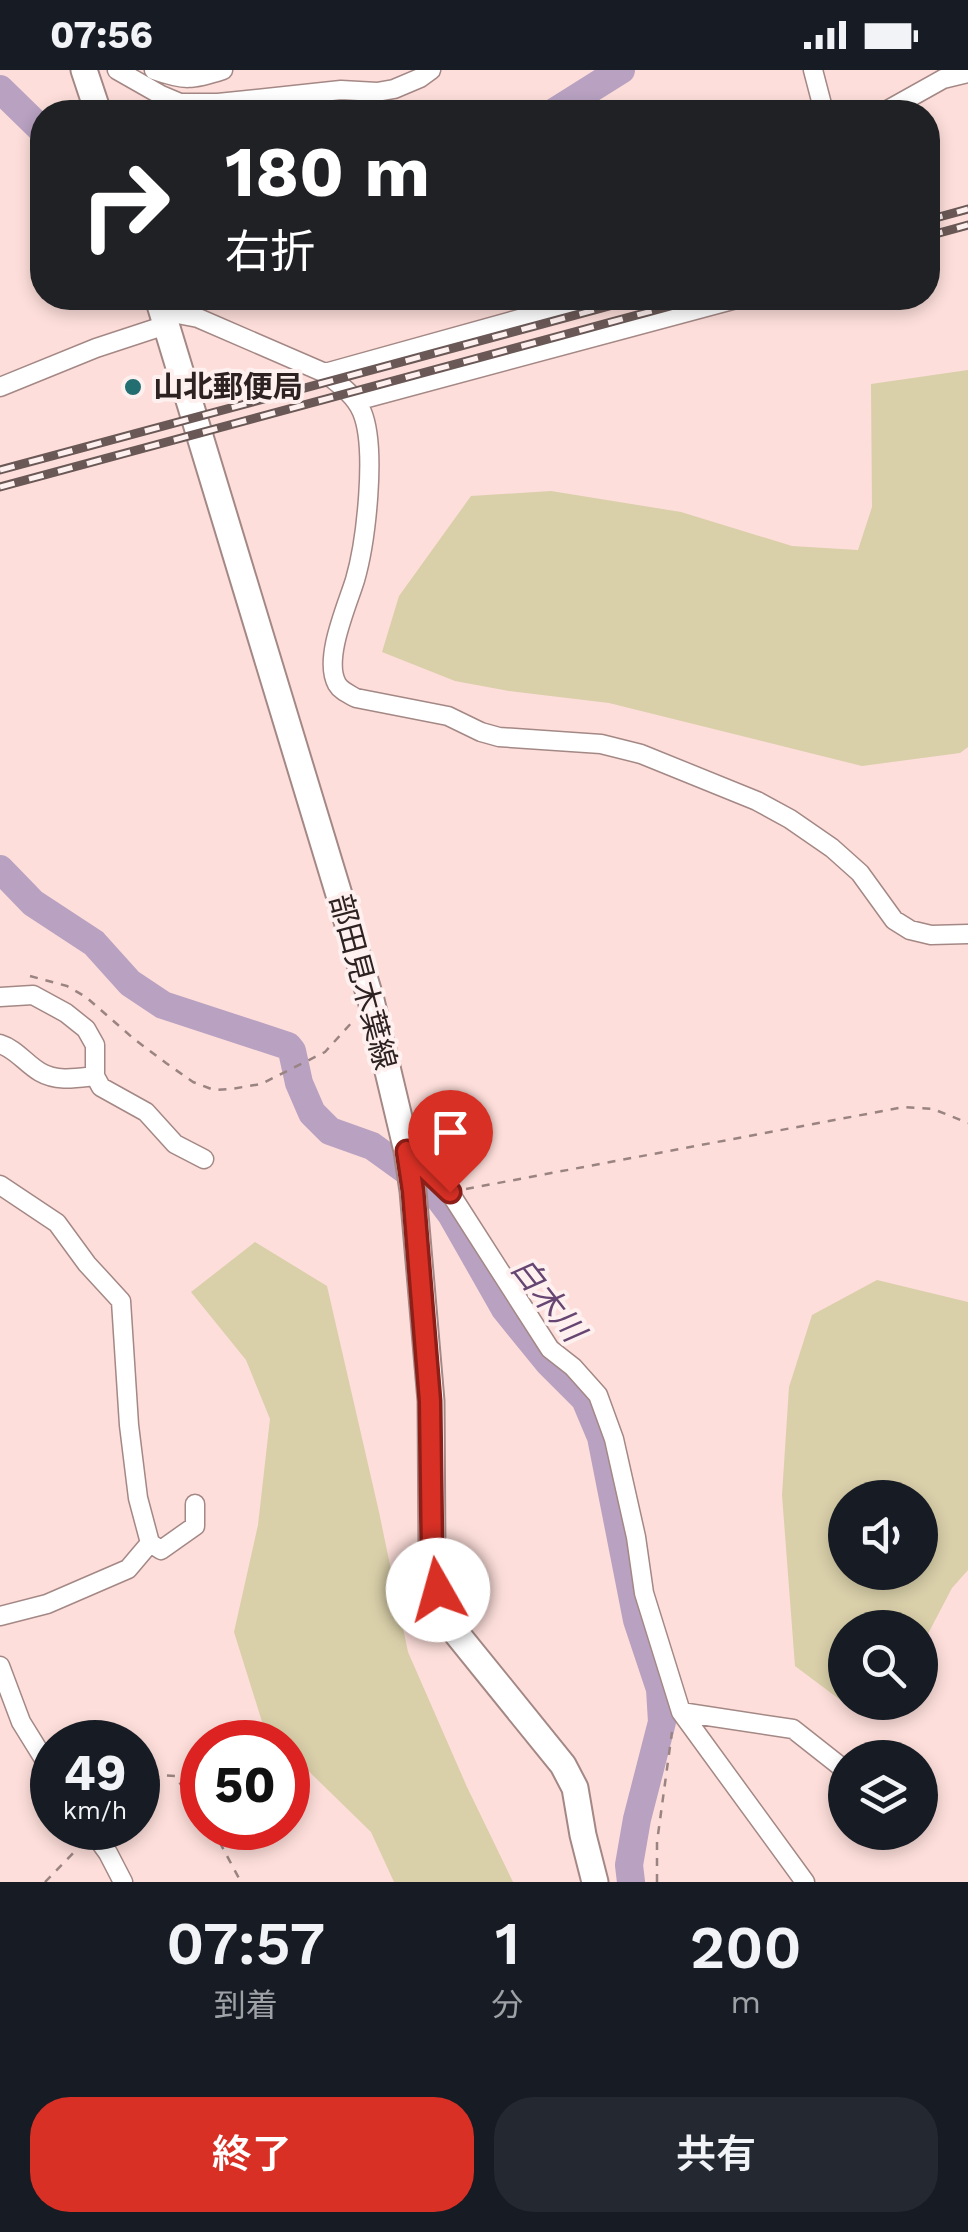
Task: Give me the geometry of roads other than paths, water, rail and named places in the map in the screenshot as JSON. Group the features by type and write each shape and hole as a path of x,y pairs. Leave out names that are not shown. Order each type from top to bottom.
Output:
{"main road":[{"path":"84,70 94,100"},
{"name":"部田見木葉線","path":"162,311 371,1000 408,1157 430,1401 432,1554 438,1590 453,1630 563,1765 575,1788 595,1882"}],"street":[{"path":"117,70 173,100"},
{"path":"154,70 197,79 223,70"},
{"path":"246,100 340,90 377,92 394,89 430,70"},
{"path":"813,70 821,100"},
{"path":"906,100 943,80 968,73"},
{"path":"325,372 551,310"},
{"path":"356,402 695,310"},
{"path":"0,387 96,348 162,311 198,318 325,372 356,402 363,415 369,452 365,526 334,661 336,681 343,690 356,698 448,716 499,737 601,744 641,754 757,801 790,819 860,873 894,920 910,930 932,935 968,934"},
{"path":"0,997 33,996 66,1013 86,1029 94,1045 95,1076 101,1087 146,1112 175,1144 204,1158"},
{"path":"0,1044 23,1056 40,1072 62,1079 95,1076"},
{"path":"408,1157 450,1192 550,1349 598,1395 614,1439 644,1593 680,1712 805,1882"},
{"path":"0,1185 57,1223 121,1301 129,1425 138,1498 150,1543 161,1550 195,1526 195,1504"},
{"path":"0,1616 46,1604 128,1569 150,1543"},
{"path":"0,1666 30,1737"},
{"path":"680,1712 793,1729 828,1757"},
{"path":"104,1850 123,1882"}],"waterway":[{"path":"573,100 621,70"},
{"path":"0,89 30,118"},
{"name":"白木川","path":"0,869 33,903 94,943 130,983 163,1005 288,1046 312,1113 330,1131 372,1146 433,1190 505,1309 548,1362 585,1399 601,1437 637,1620 660,1689 662,1722 637,1819 629,1865 631,1882"}],"railway":[{"path":"940,217 968,209"},
{"path":"940,233 968,225"},
{"path":"0,470 594,310"},
{"path":"0,487 656,310"}],"place":[{"name":"山北郵便局","path":"133,387"}]}
